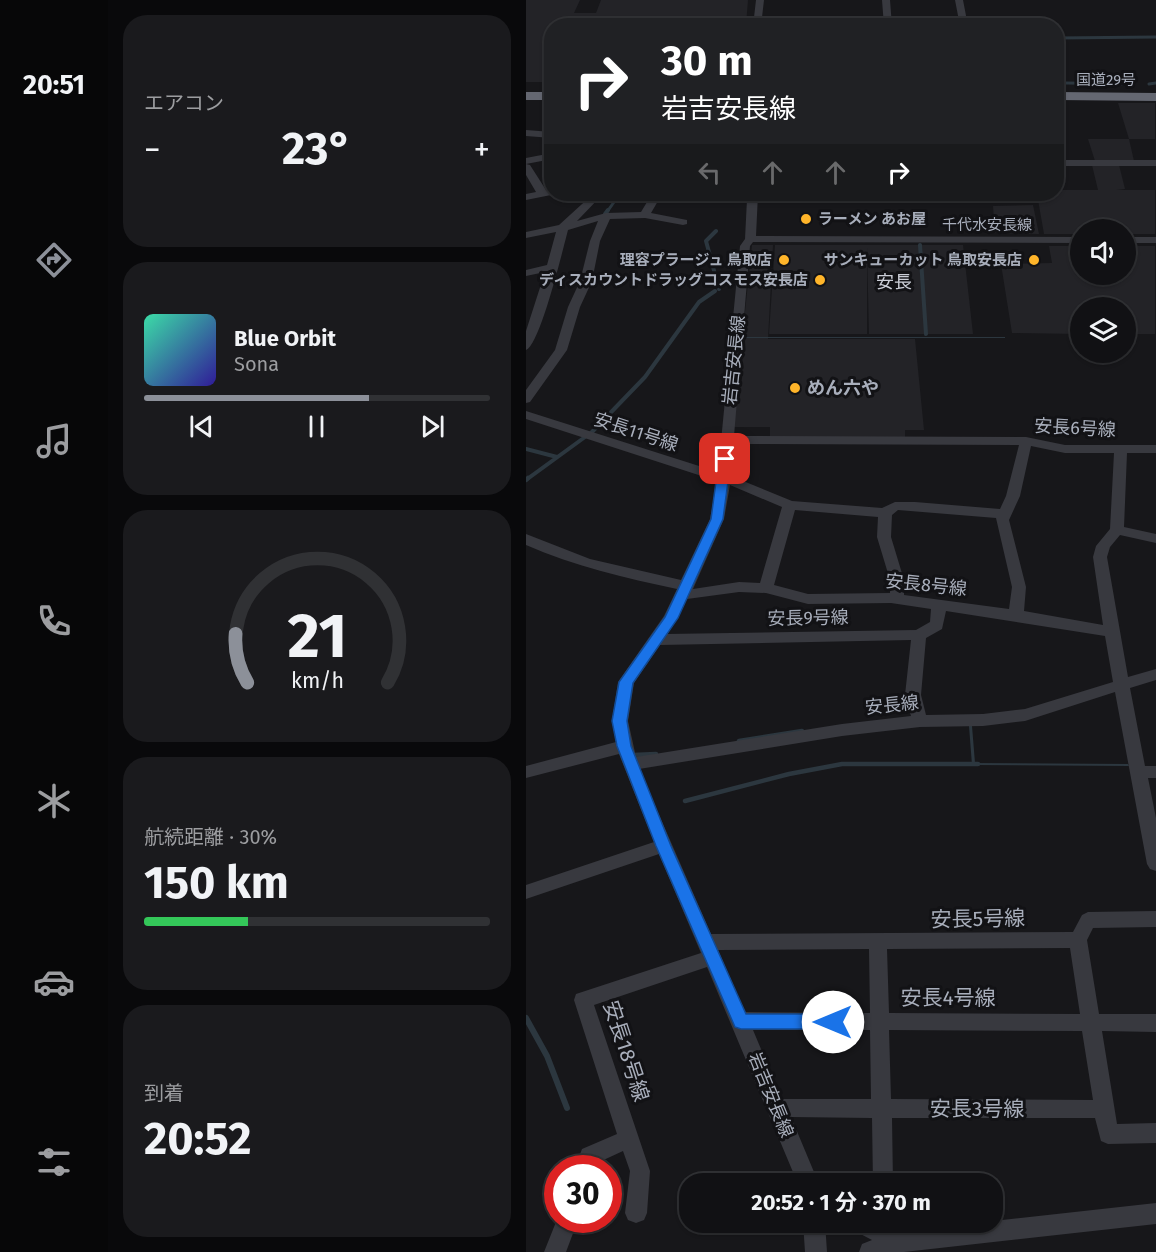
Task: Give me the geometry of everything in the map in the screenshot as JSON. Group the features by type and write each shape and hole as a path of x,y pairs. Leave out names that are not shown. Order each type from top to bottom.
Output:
{"highway":[{"path":"526,90 544,90"},
{"name":"国道29号","path":"1064,90 1156,90"},
{"path":"526,96 544,96"},
{"name":"国道29号","path":"1064,96 1156,96"}],"street":[{"path":"758,18 760,0"},
{"path":"886,0 887,18"},
{"path":"959,0 962,18"},
{"path":"526,133 544,134"},
{"path":"526,161 544,158"},
{"path":"1064,163 1156,163"},
{"path":"526,167 544,189"},
{"path":"526,197 544,194"},
{"path":"526,346 540,314 550,268 563,228 591,201"},
{"path":"645,215 653,201"},
{"name":"岩吉安長線","path":"753,201 750,239 745,246 724,478 717,519 685,590 657,640 626,682 620,721 630,764 663,846 741,1021 804,1173"},
{"path":"526,235 606,216 645,215 683,222"},
{"path":"526,399 561,350 574,307 586,281 595,241 606,216"},
{"name":"千代水安長線","path":"750,239 1070,240"},
{"path":"1136,240 1156,240"},
{"path":"526,273 550,268"},
{"name":"安長11号線","path":"526,415 724,478 789,505 885,513 895,506 915,506 1005,514"},
{"path":"726,440 1026,441"},
{"name":"安長6号線","path":"1016,615 1019,588 1002,520 1018,478 1026,441 1065,448 1156,449"},
{"path":"1121,448 1117,530 1103,546 1100,557 1123,685 1147,772 1156,864"},
{"path":"766,588 780,530 789,505"},
{"path":"885,513 884,537 897,580 897,599"},
{"path":"1117,530 1156,539"},
{"name":"安長8号線","path":"526,539 573,558 685,590 766,588 808,599 897,599 1016,615 1112,632"},
{"path":"920,721 913,696 914,664 919,635 937,625 939,605"},
{"name":"安長9号線","path":"657,640 919,635"},
{"name":"安長線","path":"630,764 799,736 920,721 983,720 1025,715 1156,675"},
{"path":"526,772 624,746"},
{"path":"526,892 663,846"},
{"path":"1156,919 1088,920 1078,940 1108,1134 1156,1133"},
{"name":"安長5号線","path":"709,949 878,942 1078,940"},
{"path":"878,942 883,1173"},
{"name":"安長18号線","path":"636,1213 640,1171 583,1000 709,949"},
{"name":"安長4号線","path":"741,1021 1156,1023"},
{"name":"安長3号線","path":"777,1108 1104,1109"},
{"path":"591,1155 629,1139"},
{"path":"870,1252 897,1242 1156,1213"},
{"path":"555,1252 562,1233"},
{"path":"815,1233 816,1252"},
{"path":"880,1233 897,1242"},
{"path":"892,1233 897,1242"}],"shaded area":[{"path":"526,0 580,0 574,13 596,13 601,0 748,0 747,18 544,18 544,82 526,82"},
{"path":"1118,103 1155,103 1155,139 1129,139"},
{"path":"1088,139 1129,139 1134,161 1095,161"},
{"path":"1092,165 1119,165 1125,189 1116,190 1155,190 1155,234 1136,234 1136,219 1070,219 1070,234 1044,234 1038,201 1064,201 1064,190 1098,190"},
{"path":"1033,205 1039,234 995,233 993,206"},
{"path":"752,245 773,245 768,339 915,339 924,430 905,430 905,439 770,439 770,427 733,427"},
{"name":"ディスカウントドラッグコスモス安長店","path":"775,245 920,245 926,334 869,334 867,247 867,334 769,334"},
{"path":"921,245 963,245 973,334 927,334"},
{"path":"1049,246 1070,246 1070,285 1136,285 1136,246 1155,246 1155,334 1136,334 1136,297 1070,297 1070,334 1012,333 1001,264 1052,263"},
{"path":"1005,337 1005,338 741,338"},
{"path":"969,726 972,726 975,763 1128,764 1129,766 972,765"}],"waterway":[{"path":"1064,38 1156,37"},
{"path":"1066,83 1134,84"},
{"path":"1149,84 1156,83"},
{"path":"607,212 614,202"},
{"path":"605,214 608,210"},
{"path":"716,231 706,241 719,289"},
{"path":"920,245 926,334"},
{"path":"591,433 645,377 699,302 715,291"},
{"path":"528,478 526,480 585,437"},
{"path":"526,449 557,457"},
{"path":"739,741 802,731"},
{"path":"633,755 656,754"},
{"path":"685,801 789,774 842,764 978,764"},
{"path":"526,1018 547,1056 567,1108"}],"place":[{"name":"ラーメン あお屋","path":"806,219"},
{"name":"理容プラージュ 鳥取店","path":"784,260"},
{"name":"サンキューカット 鳥取安長店","path":"1034,260"},
{"name":"ディスカウントドラッグコスモス安長店","path":"820,280"},
{"name":"めん六や","path":"795,388"}],"district":[{"name":"安長","path":"894,282"}],"route":[{"path":"725,459 717,519 671,618 626,682 621,700 620,721 624,746 663,846 741,1021 833,1022"}]}
